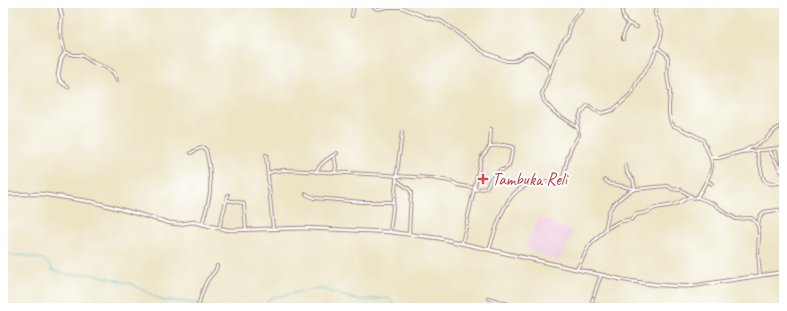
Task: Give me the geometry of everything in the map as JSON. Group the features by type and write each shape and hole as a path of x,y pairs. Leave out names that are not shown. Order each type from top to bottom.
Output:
{"street":[{"path":"61,3 61,37 65,52 61,58 58,75 60,81 68,87"},
{"path":"352,16 354,3"},
{"path":"370,3 377,9 401,7 428,18 441,21 484,52 501,60 514,61 526,54 532,53 547,65 550,72"},
{"path":"400,3 401,7"},
{"path":"578,128 554,112 544,101 543,91 559,48 568,36 574,19 581,11 585,3"},
{"path":"620,3 622,15 628,24 638,27"},
{"path":"489,250 500,217 513,195 523,187 542,182 562,181 571,148 579,135 577,125 581,112 588,105 594,110 602,113 613,110 632,94 636,84 658,47 661,38 662,30 655,14 656,3"},
{"path":"623,39 622,37 628,24"},
{"path":"658,47 666,54 668,58 667,74 670,92 669,106 671,123 674,126 690,132 703,140 710,156 712,166 697,197"},
{"path":"65,52 83,56 94,63 107,68 114,73 117,81"},
{"path":"741,152 765,140 775,130 784,124"},
{"path":"462,244 481,158 490,146 491,130"},
{"path":"390,232 402,132"},
{"path":"268,172 285,170 432,178 450,181 458,185 474,189 486,188 491,179 500,170 504,170 509,166 513,148 512,146 504,145 490,146"},
{"path":"710,156 717,158 741,152 769,150 784,147"},
{"path":"191,153 198,149 204,148 208,157 210,194 202,224"},
{"path":"757,150 763,178 765,182 772,184 784,182 779,148"},
{"path":"769,150 782,173"},
{"path":"316,172 320,166 335,154 335,173"},
{"path":"266,155 273,229"},
{"path":"626,166 627,173 633,179 636,189"},
{"path":"396,180 410,189 411,192 409,234"},
{"path":"605,180 610,184 636,189"},
{"path":"706,181 712,184"},
{"path":"577,269 589,246 604,233 611,207 626,193 636,189 666,186 672,189 681,190 695,198 697,197 714,204 736,219 752,218 758,224"},
{"path":"3,194 42,194 109,206 170,223 179,224 193,222 234,230 305,228 409,234 438,238 601,275 644,283 678,287 784,272"},
{"path":"306,194 314,198 362,202 393,202"},
{"path":"219,228 228,195"},
{"path":"606,229 618,222 633,218 637,214 655,208 673,205 691,196"},
{"path":"227,200 243,203 246,230"},
{"path":"760,275 758,224 760,216 764,212 784,209"},
{"path":"198,308 198,304 205,286 215,272 217,266"},
{"path":"594,295 601,275"},
{"path":"488,298 520,308"},
{"path":"590,308 593,298"},
{"path":"591,304 610,308"}],"shaded area":[{"name":"Tambuka Reli","path":"480,171 490,174 486,188 476,184"},
{"path":"539,217 573,232 559,262 524,247"}],"waterway":[{"path":"3,254 15,256 21,255 43,259 52,266 52,270 70,275 93,274 132,284 163,301 171,300 198,304 207,308"},
{"path":"263,308 270,298 320,288 357,300 389,298 397,308"}],"railway":[{"path":"3,305 15,308"}],"place":[{"name":"Tambuka Reli","path":"483,179"}]}
